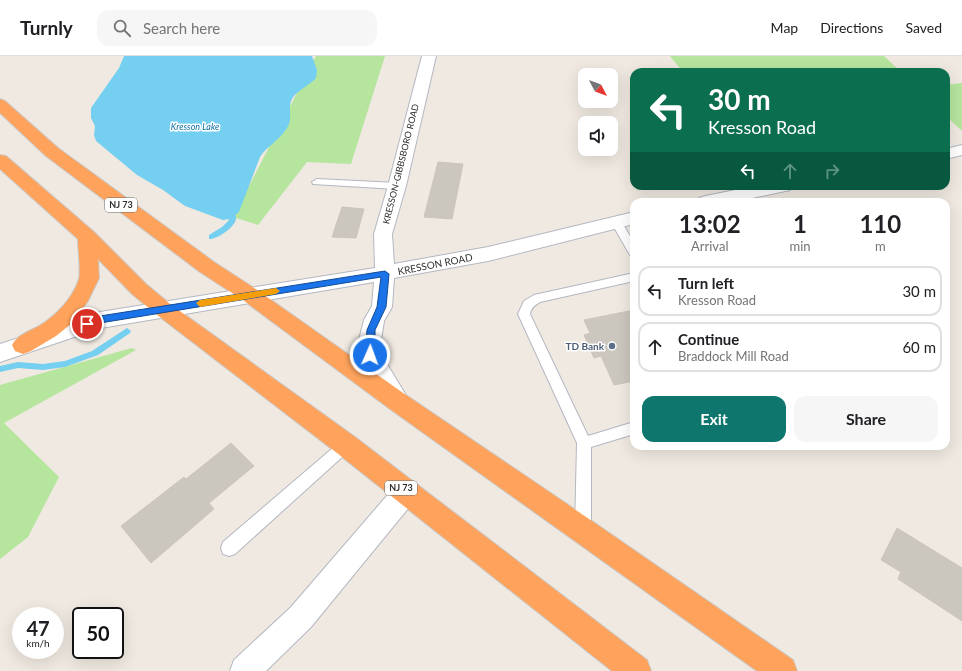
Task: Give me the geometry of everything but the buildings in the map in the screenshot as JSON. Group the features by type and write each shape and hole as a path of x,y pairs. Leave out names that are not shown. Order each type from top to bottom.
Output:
{"highway":[{"name":"NJ 73","path":"0,104 21,126 52,152 200,263 250,295 398,402 583,530 782,671"},
{"name":"NJ 73","path":"0,160 87,237 139,289 163,309 346,445 636,671"},
{"path":"23,345 49,330 64,318 77,304 89,278 87,237"}],"main road":[{"name":"KRESSON-GIBBSBORO ROAD","path":"398,402 370,355 371,330 382,307 385,274 383,234 397,186 429,56"},
{"path":"950,153 962,150"},
{"path":"725,198 764,190"},
{"name":"KRESSON ROAD","path":"0,353 100,320 385,274 488,254 630,219"},
{"path":"245,671 301,617 406,492"}],"lane":[{"path":"317,182 397,186"},
{"path":"616,222 630,245"},
{"path":"583,530 584,443 524,314 529,303 538,298 630,278"},
{"path":"584,443 630,429"},
{"path":"229,548 346,445"}],"green space":[{"path":"316,56 385,56 351,164 307,162 258,225 233,217"},
{"path":"670,56 884,56 897,68 680,68"},
{"path":"962,83 962,131 950,120 950,84"},
{"path":"132,348 136,350 4,423 59,477 28,537 0,559 0,385"}],"water":[{"name":"Kresson Lake","path":"124,56 312,56 317,70 316,78 293,97 290,104 289,125 281,136 260,157 239,212 230,219 223,220 185,206 163,190 137,175 96,141 94,135 95,126 91,118 91,108 119,68"}],"waterway":[{"path":"211,237 225,229 233,220 232,214 228,208"},
{"path":"0,369 18,365 43,367 65,364 95,353 127,331"}],"slow traffic":[{"path":"200,303 276,291"}],"place":[{"name":"TD Bank","path":"612,346"}],"route":[{"path":"87,324 100,320 385,274 382,307 374,320 371,330 369,345 370,355"}]}
